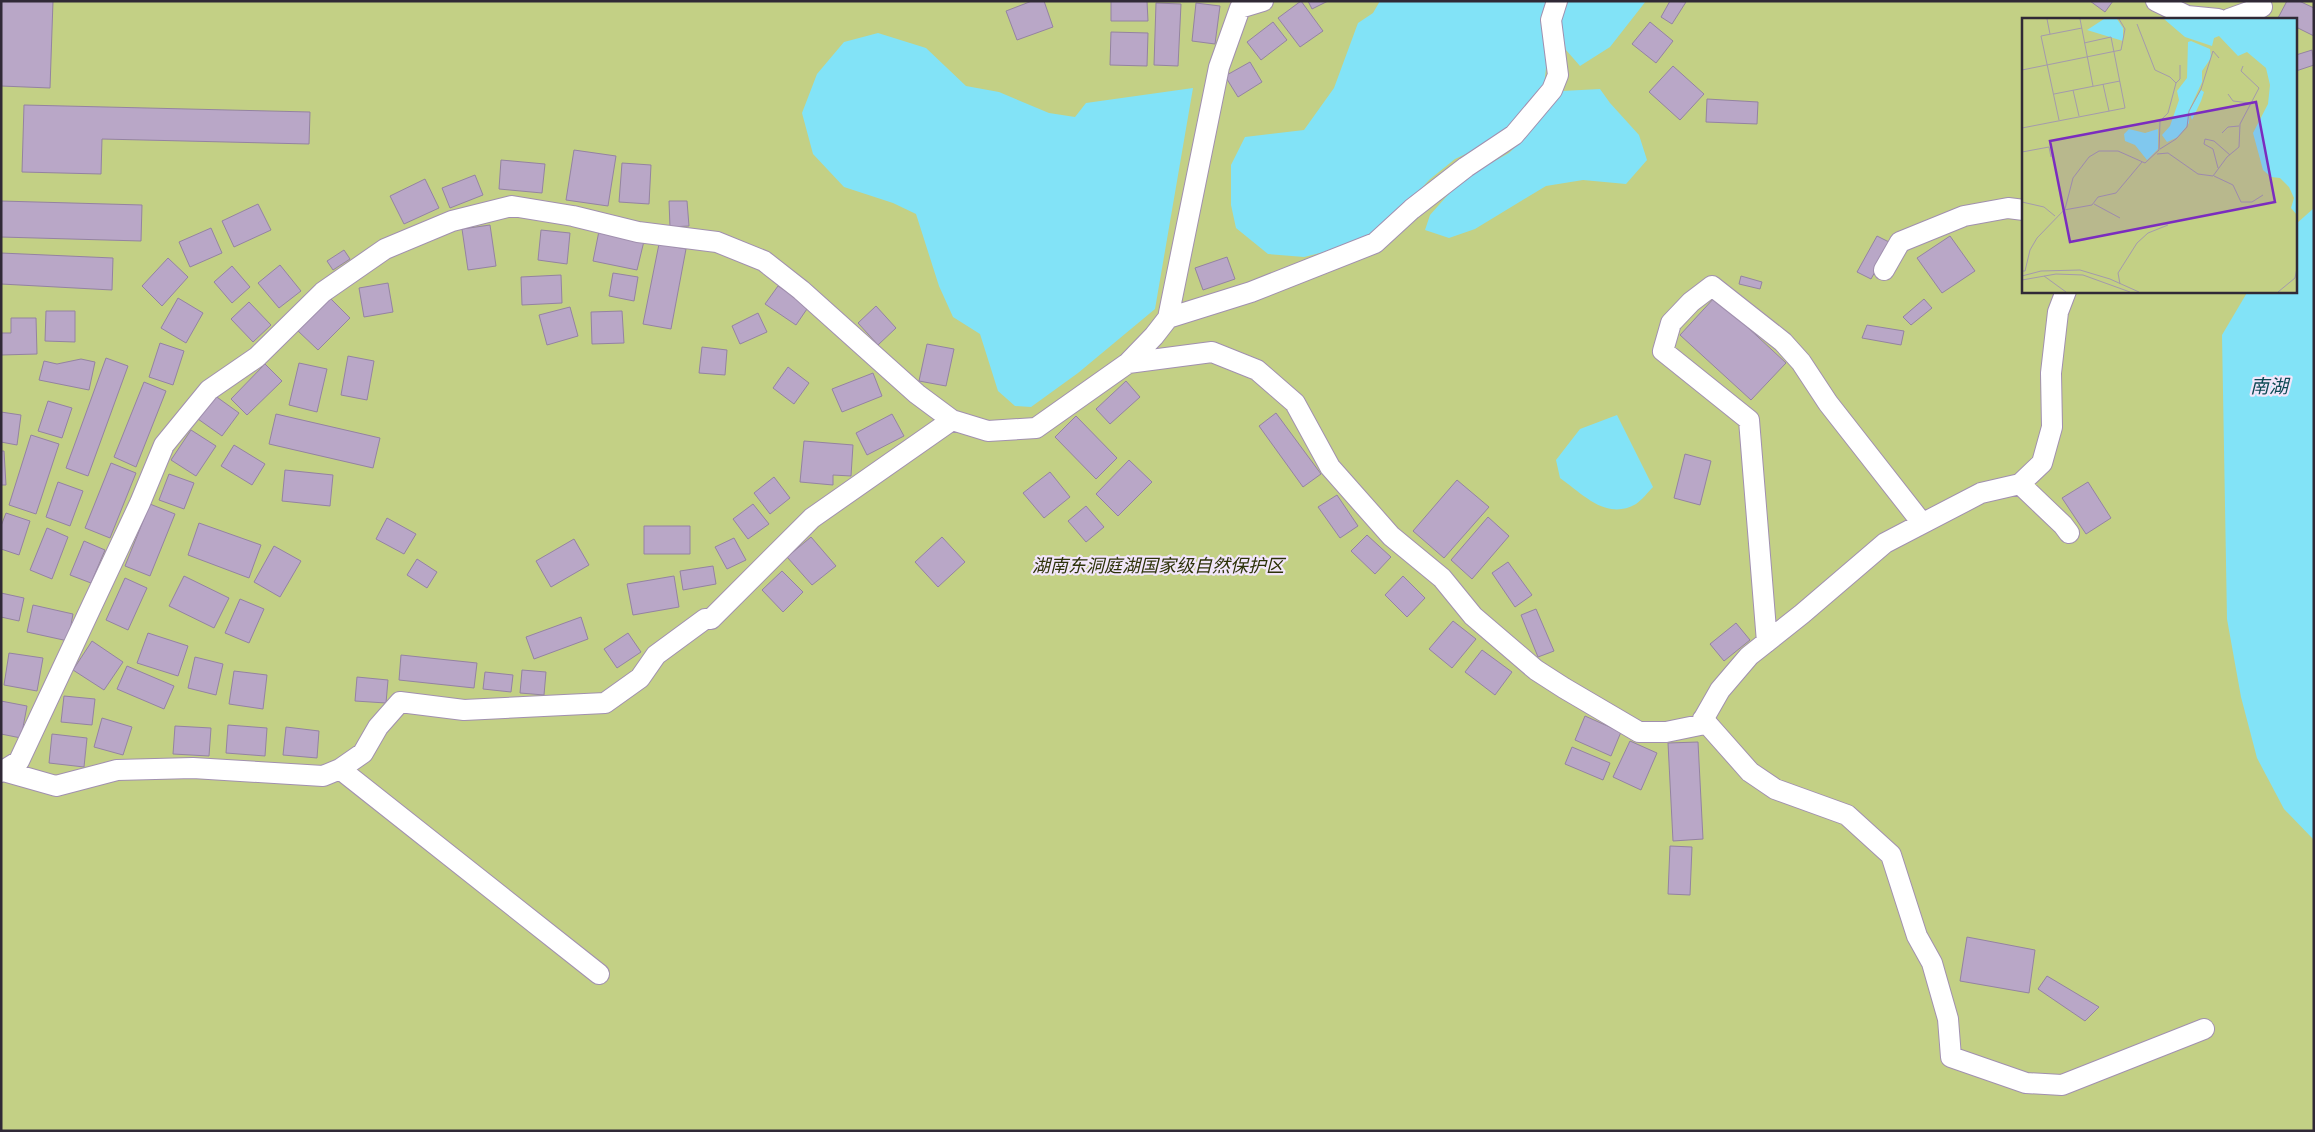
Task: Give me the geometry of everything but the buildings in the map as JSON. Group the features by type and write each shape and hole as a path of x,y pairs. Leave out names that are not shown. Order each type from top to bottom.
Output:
{"street":[{"path":"2,772 19,761 140,503 164,445 209,390 257,357 323,292 385,250 452,221 512,206 573,216 638,232 717,242 764,262 800,290 917,394 952,420 988,431 1036,428 1128,363 1168,318 1219,67 1240,8 1263,1"},
{"path":"1168,318 1251,292 1375,243 1412,209 1466,167 1514,135 1552,90 1558,75 1551,20 1557,1"},
{"path":"2156,1 2187,16 2208,18"},
{"path":"2232,18 2260,9"},
{"path":"1884,270 1900,242 1964,216 2008,208 2022,210"},
{"path":"1767,642 1750,420 1662,351 1671,323 1691,302 1712,286 1783,342 1801,362 1828,403 1922,523"},
{"path":"1128,363 1212,352 1258,370 1295,403 1330,467 1391,536 1442,578 1473,616 1536,670 1564,688 1639,732 1666,732 1700,725 1720,690 1749,656 1885,544 1981,493 2020,484 2042,463 2052,427 2051,373 2058,312 2066,292"},
{"path":"2,772 56,786 117,770 193,768 323,776 340,769 363,753 378,727 400,702 464,710 605,703 640,678 656,655 705,619 711,619 812,518 952,420"},
{"path":"2020,484 2063,525 2068,533"},
{"path":"1703,719 1750,772 1775,789 1847,815 1891,856 1917,936 1932,963 1948,1018 1951,1057 2026,1083 2062,1085 2204,1029"},
{"path":"340,769 599,974"}],"green space":[{"name":"湖南东洞庭湖国家级自然保护区","path":"1,1 2314,1 2314,1131 1,1131"}],"water":[{"path":"1380,1 1550,1 1544,20 1546,67 1544,87 1509,134 1455,159 1429,180 1393,219 1361,239 1328,251 1304,257 1268,254 1236,228 1231,205 1231,165 1245,137 1304,130 1334,88 1358,23 1373,13"},
{"path":"1564,1 1646,1 1610,47 1580,66 1566,50 1558,20"},
{"path":"878,33 926,48 966,86 999,92 1049,113 1075,117 1086,103 1193,88 1155,309 1078,373 1031,407 1015,406 998,391 980,334 953,317 939,286 916,214 893,203 844,187 813,154 802,113 817,74 844,42"},
{"path":"1600,89 1639,135 1647,160 1626,184 1583,180 1546,186 1475,229 1449,238 1425,230 1430,215 1462,179 1509,153 1531,131 1562,91"},
{"name":"南湖","path":"2314,208 2314,840 2284,809 2257,758 2241,697 2227,619 2222,335 2247,292 2298,292 2298,222"},
{"path":"1617,415 1653,487 1636,504 1615,509 1605,507 1586,498 1560,478 1556,460 1580,429"}]}
